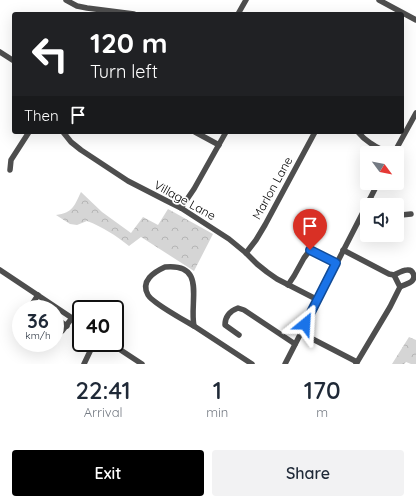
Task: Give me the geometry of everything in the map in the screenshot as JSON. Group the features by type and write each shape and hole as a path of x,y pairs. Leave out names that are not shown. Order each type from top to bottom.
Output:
{"street":[{"path":"66,0 77,6 97,12"},
{"path":"239,12 246,0"},
{"path":"380,0 402,12"},
{"path":"404,13 416,20"},
{"path":"0,52 12,60"},
{"path":"398,146 416,113"},
{"path":"10,170 11,160 28,134"},
{"name":"Village Lane","path":"65,134 71,142 81,150 128,181 182,208 229,239 267,272 288,285 318,300"},
{"path":"199,134 219,145"},
{"path":"182,208 225,134"},
{"name":"Marlon Lane","path":"246,253 265,225 314,134"},
{"path":"360,134 375,146"},
{"path":"404,215 410,214"},
{"path":"285,364 360,218"},
{"path":"288,285 310,250 336,263"},
{"path":"301,333 356,363 390,307 400,287 412,281 414,277 414,273 411,270 394,275 389,274 343,250"},
{"path":"194,326 194,284 189,273 186,270 173,266 157,270 148,279 146,284 148,296 252,364"},
{"path":"0,270 72,318 64,329"},
{"path":"394,275 400,287"},
{"path":"35,300 38,295"},
{"path":"239,335 225,325 225,320 230,312 238,308 244,310 295,344"},
{"path":"84,364 90,352"},
{"path":"124,352 142,364"}],"green space":[{"path":"81,192 102,212 131,233 143,217 158,225 168,209 213,234 194,271 141,237 129,246 119,238 93,223 87,221 77,225 70,224 56,215 70,211"},
{"path":"409,337 416,340 416,364 406,362 404,364 392,364"}],"route":[{"path":"305,324 336,263 310,250"}]}
